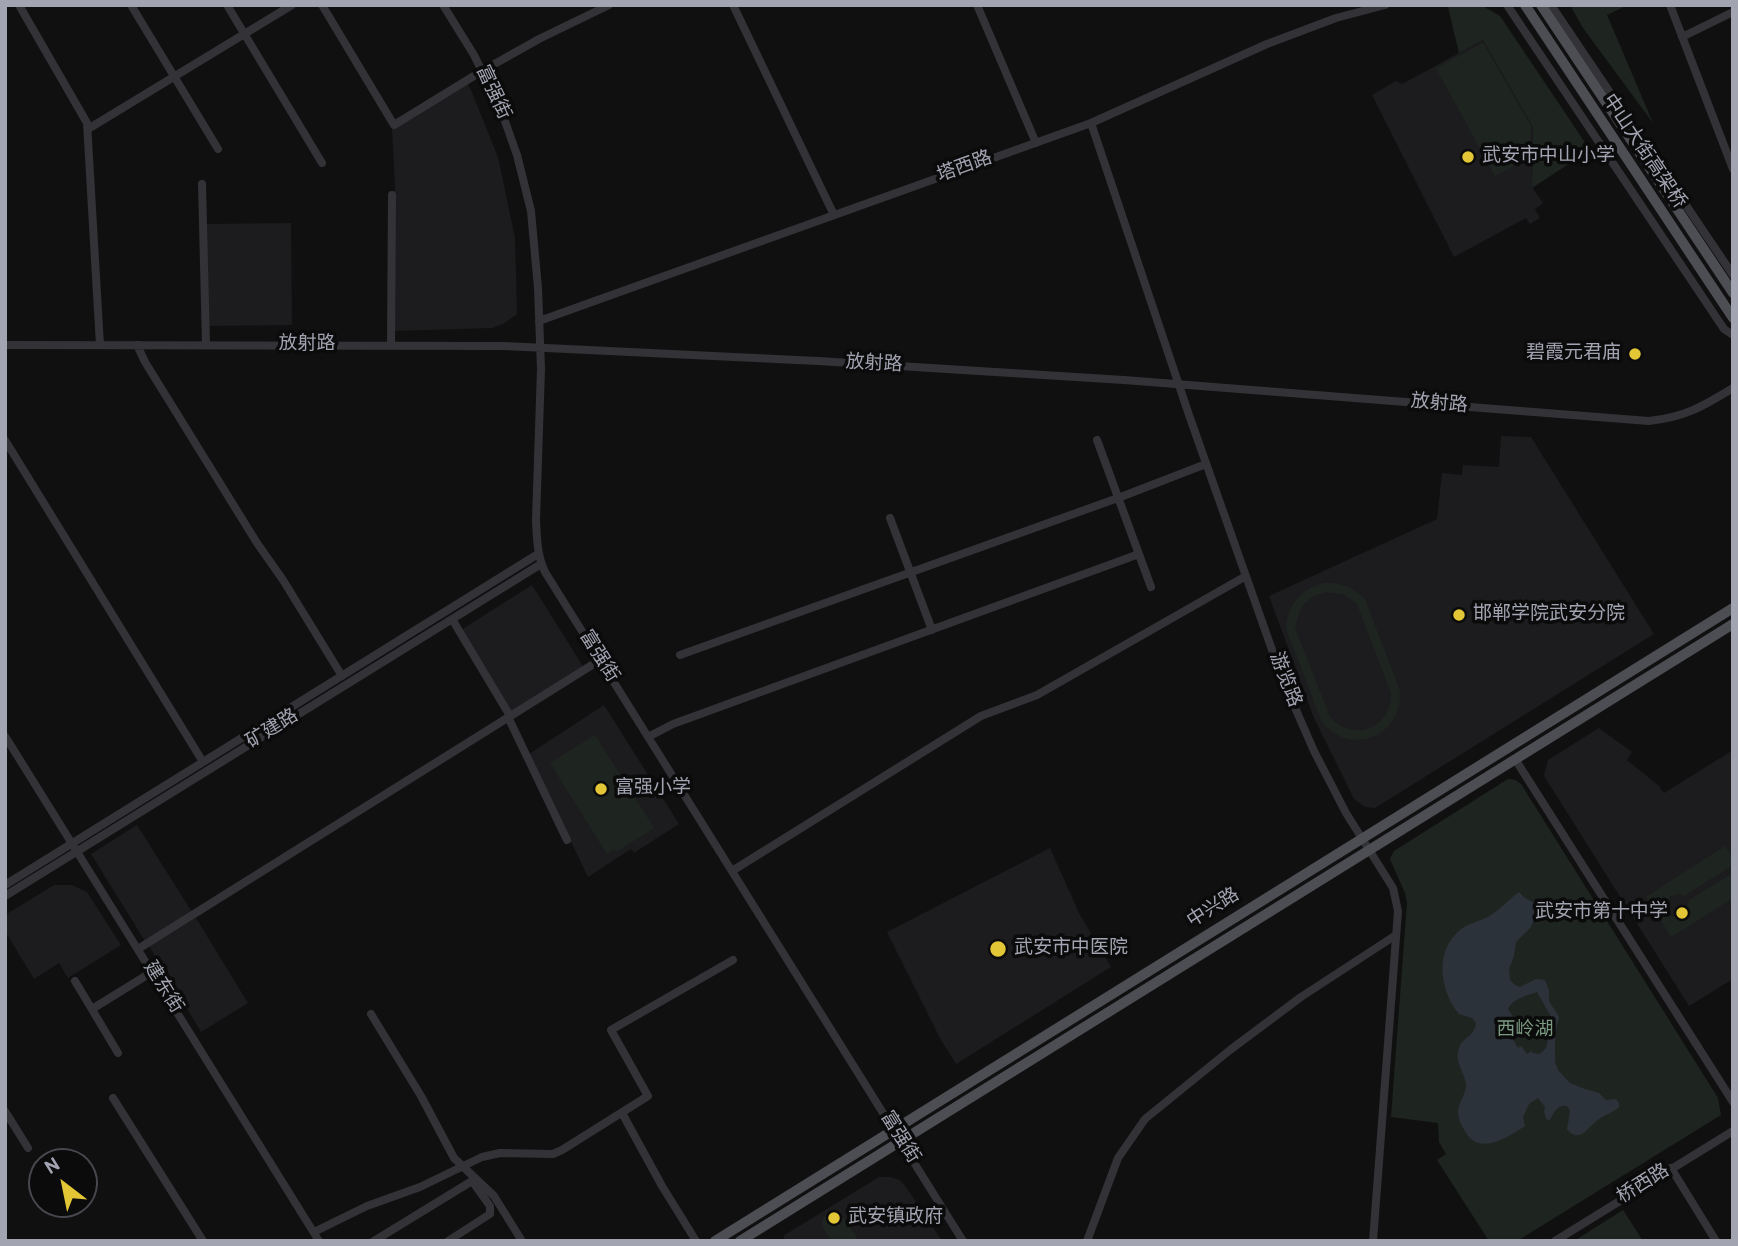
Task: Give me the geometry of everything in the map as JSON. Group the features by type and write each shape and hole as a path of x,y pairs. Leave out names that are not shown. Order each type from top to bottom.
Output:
{"main road":[{"name":"中山大街高架桥","path":"1525,5 1733,318"},
{"name":"中山大街高架桥","path":"1541,5 1733,293"},
{"name":"中兴路","path":"715,1241 1733,608"},
{"name":"中兴路","path":"740,1241 1733,624"}],"street":[{"path":"19,5 83,115 88,130 100,345"},
{"path":"131,5 218,149"},
{"path":"227,5 322,163"},
{"path":"88,130 292,5"},
{"path":"322,5 394,125 539,39 609,5"},
{"name":"富强街","path":"443,5 474,55 501,110 527,190 534,236 541,348 536,520 541,564 962,1241"},
{"path":"733,5 834,215"},
{"path":"977,5 1036,143"},
{"name":"塔西路","path":"539,321 1091,123 1277,40 1385,5"},
{"path":"1507,5 1724,329 1733,335"},
{"path":"1551,5 1733,275"},
{"path":"1670,5 1733,169"},
{"path":"1682,37 1733,12"},
{"name":"游览路","path":"1091,123 1178,384 1282,678 1314,751 1346,813 1396,896 1398,911 1373,1241"},
{"path":"202,184 206,345"},
{"path":"391,346 392,195"},
{"name":"放射路","path":"5,345 541,348 818,361 1178,384 1649,421 1693,412 1733,388"},
{"path":"136,345 342,676"},
{"path":"5,440 203,762"},
{"path":"1097,440 1151,587"},
{"path":"680,655 1206,464"},
{"path":"890,518 932,631"},
{"name":"矿建路","path":"5,896 203,762 538,554"},
{"path":"648,737 673,724 1139,554"},
{"name":"矿建路","path":"5,885 75,848 541,564"},
{"path":"732,871 981,716 1037,695 1246,576"},
{"path":"452,619 509,716 568,840"},
{"path":"138,949 600,660"},
{"name":"建东街","path":"5,736 319,1241"},
{"path":"1515,759 1733,1102"},
{"path":"1087,1241 1118,1158 1145,1119 1301,997 1396,935"},
{"path":"314,1232 367,1206 420,1187 482,1157 500,1153 553,1154 622,1113 648,1096 611,1030 733,960"},
{"path":"92,1009 152,972"},
{"path":"75,981 118,1053"},
{"path":"371,1014 421,1096 449,1151 494,1196 522,1241"},
{"path":"113,1098 203,1241"},
{"path":"5,1111 28,1148"},
{"path":"622,1113 695,1241"},
{"name":"桥西路","path":"1555,1241 1733,1130"},
{"path":"1671,1168 1716,1241"},
{"path":"374,1241 472,1181 490,1206 490,1214 448,1241"}],"shaded area":[{"name":"武安市中山小学","path":"1483,40 1533,127 1532,187 1543,203 1535,209 1540,218 1530,224 1526,218 1454,257 1372,95 1396,81 1402,84"},
{"path":"467,83 498,157 515,238 517,314 492,328 395,331 395,186 392,129"},
{"path":"291,223 292,325 206,326 205,224"},
{"name":"邯郸学院武安分院","path":"1501,436 1531,437 1654,634 1375,808 1365,807 1354,799 1314,718 1269,596 1437,519 1442,473 1462,475 1463,465 1499,467"},
{"path":"532,585 584,668 511,714 461,630"},
{"name":"富强小学","path":"604,705 679,824 634,853 631,849 588,877 529,754"},
{"name":"武安市第十中学","path":"1599,728 1632,752 1627,760 1664,793 1733,750 1733,979 1689,1006 1544,776 1548,760"},
{"path":"137,825 192,912 145,941 91,854"},
{"name":"武安市中医院","path":"1050,848 1079,913 1111,967 956,1064 941,1040 887,932"},
{"path":"54,885 72,885 87,892 121,945 68,978 59,963 34,979 5,931 5,915"},
{"path":"1519,892 1539,908 1531,927 1516,942 1509,969 1510,980 1520,987 1536,979 1545,980 1549,1001 1559,1017 1555,1034 1555,1062 1558,1070 1570,1083 1599,1093 1606,1100 1616,1099 1619,1107 1599,1119 1584,1133 1576,1135 1567,1129 1570,1112 1568,1107 1559,1107 1550,1120 1546,1119 1545,1107 1538,1098 1529,1104 1523,1117 1525,1126 1494,1142 1478,1143 1471,1139 1464,1129 1458,1111 1466,1085 1458,1053 1476,1023 1472,1018 1459,1014 1447,994 1443,960 1446,949 1460,930 1490,916","holes":["1537,992 1553,1020 1546,1048 1540,1054 1532,1051 1527,1054 1521,1046 1518,1048 1509,1033 1512,1031 1507,1021 1513,1017 1508,1009 1516,1000"]},
{"path":"196,918 248,1003 201,1032 149,946"},
{"path":"879,1177 900,1180 942,1241 786,1241 783,1236"}],"green space":[{"path":"1481,5 1500,16 1590,150 1532,188 1533,127 1483,40 1459,53 1448,7"},
{"path":"1570,5 1628,5 1607,15 1653,123 1583,28"},
{"path":"1483,43 1531,126 1530,157 1495,176 1436,68"},
{"path":"1324,583 1341,584 1365,599 1400,691 1393,720 1373,737 1360,740 1347,738 1334,733 1322,722 1286,629 1292,605 1308,589","holes":["1325,592 1343,594 1357,604 1391,693 1385,716 1370,728 1360,730 1339,725 1330,717 1295,628 1299,612 1314,596"]},
{"path":"595,735 654,828 616,852 614,849 607,854 550,763"},
{"name":"西岭湖","path":"1508,779 1521,784 1718,1098 1721,1115 1517,1241 1489,1241 1437,1160 1446,1154 1439,1142 1438,1123 1391,1117 1407,903 1390,859 1394,851"},
{"path":"1725,846 1733,859 1733,865 1684,896 1670,896 1664,909 1656,913 1646,897"},
{"path":"1733,873 1733,898 1671,937 1660,919 1666,915 1681,917 1689,900"},
{"path":"1623,1210 1643,1241 1574,1241"},
{"path":"829,1214 844,1218 859,1241 832,1241 822,1226 823,1218"}],"place":[{"name":"武安市中山小学","path":"1468,157"},
{"name":"碧霞元君庙","path":"1635,354"},
{"name":"邯郸学院武安分院","path":"1459,615"},
{"name":"富强小学","path":"601,789"},
{"name":"武安市第十中学","path":"1682,913"},
{"name":"武安市中医院","path":"998,949"},
{"name":"武安镇政府","path":"834,1218"}]}
